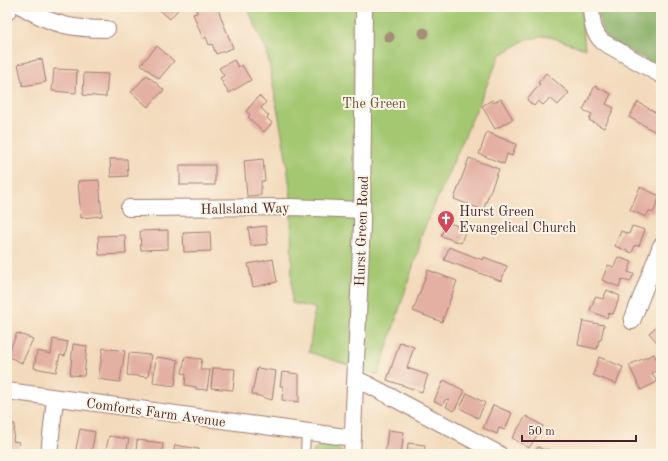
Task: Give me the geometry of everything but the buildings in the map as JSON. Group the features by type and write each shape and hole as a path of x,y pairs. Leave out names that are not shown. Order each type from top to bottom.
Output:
{"street":[{"path":"7,12 10,7"},
{"path":"23,7 62,25 78,29 107,29"},
{"name":"Hurst Green Road","path":"352,454 362,210 364,7"},
{"path":"591,7 592,27 596,36 603,42 661,75"},
{"name":"Hallsland Way","path":"129,208 292,207 362,210"},
{"path":"632,321 661,246"},
{"path":"356,380 369,385 480,449 499,454"},
{"name":"Comforts Farm Avenue","path":"7,391 55,399 353,438"},
{"path":"49,454 55,399"}],"lane":[{"path":"305,454 306,432"}],"green space":[{"name":"The Green","path":"247,7 581,7 585,49 548,36 527,39 500,55 421,236 419,248 378,375 309,352 315,308 292,303 291,196 285,151 267,52"},
{"path":"597,7 661,7 661,68 606,38 601,28"},
{"path":"325,445 337,447 343,454 313,454 314,449"}],"place":[{"name":"Hurst Green Evangelical Church","path":"446,234"}]}
